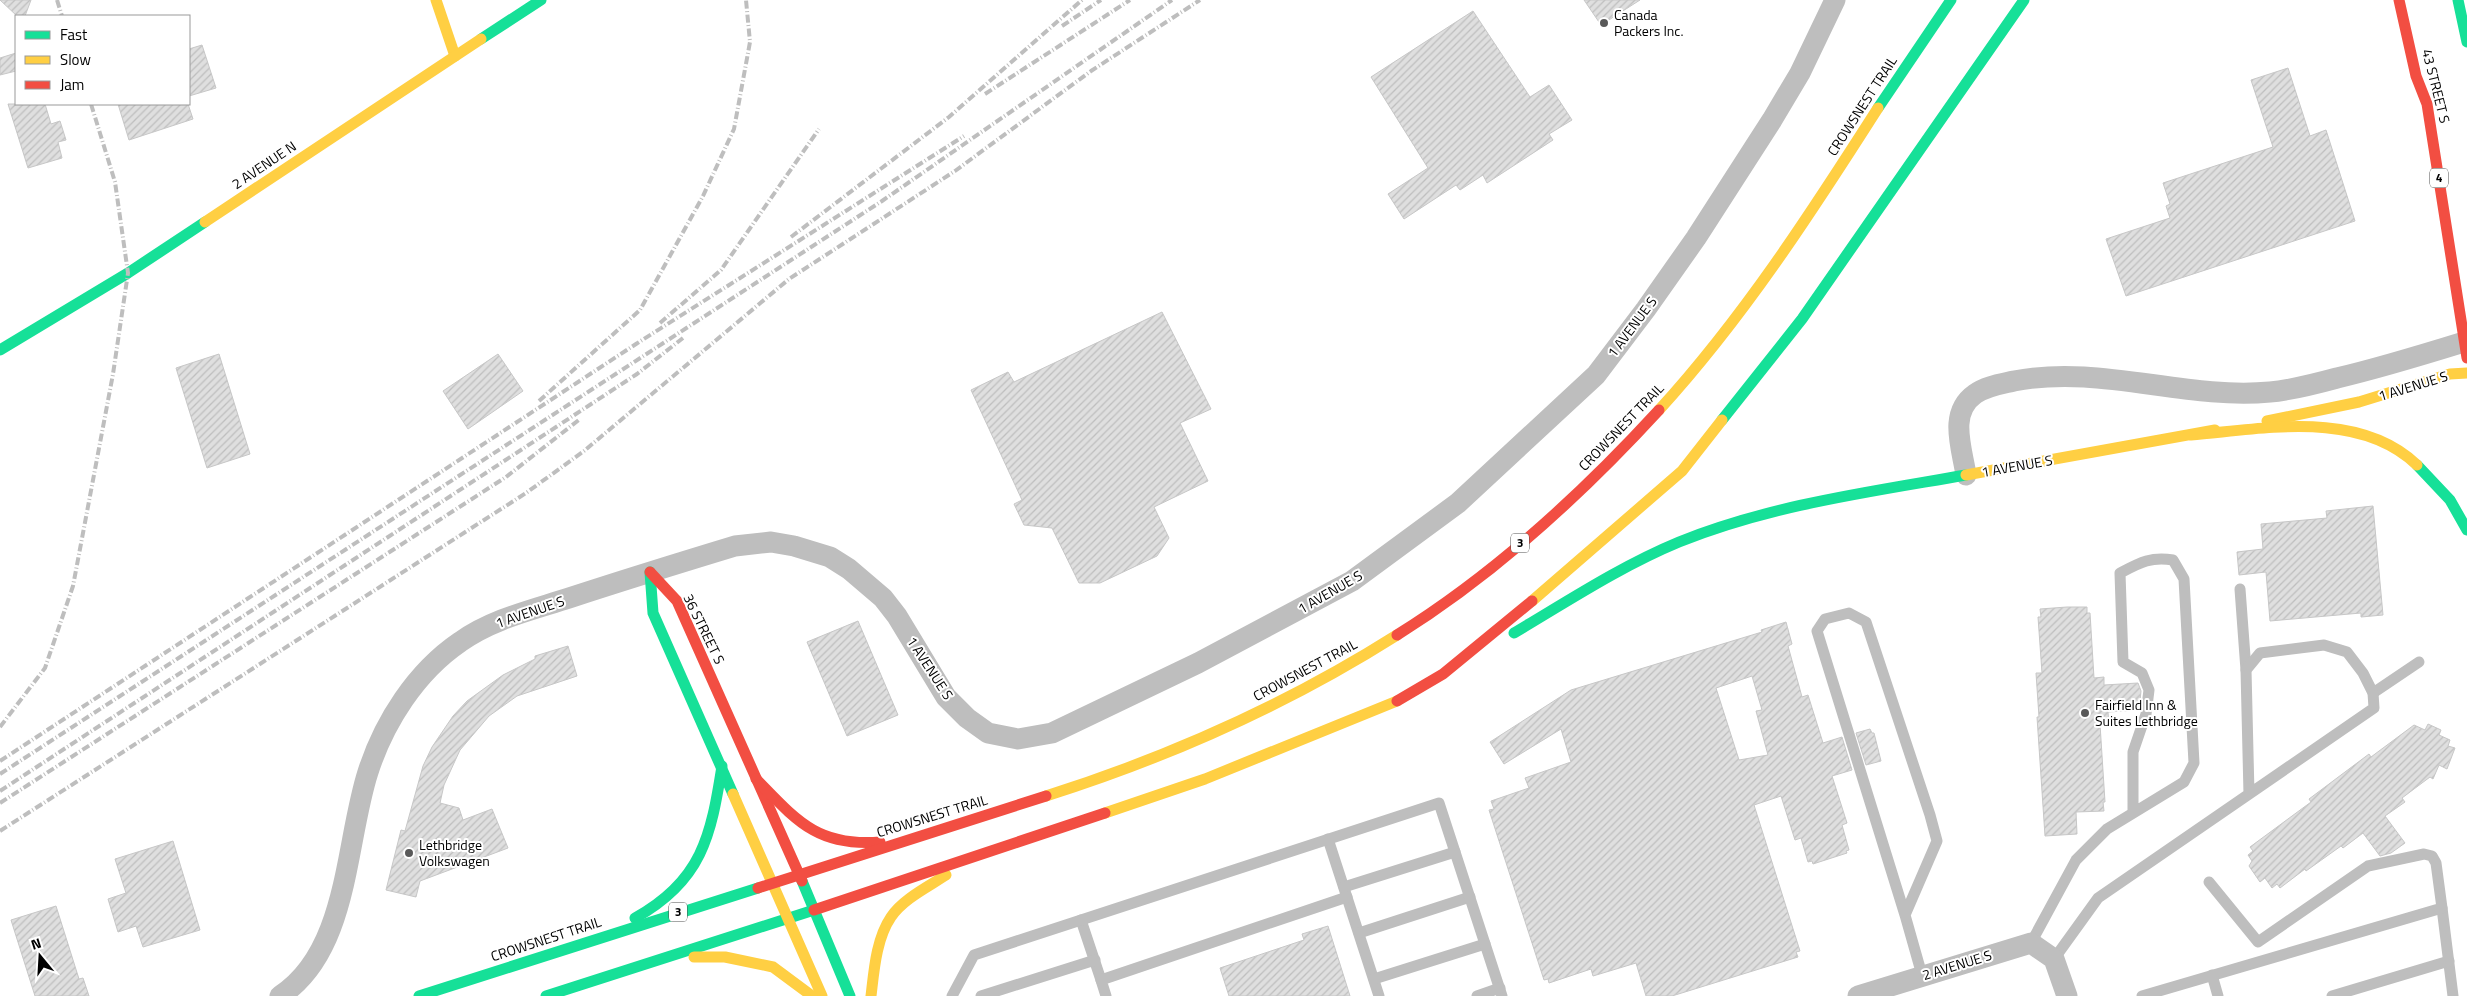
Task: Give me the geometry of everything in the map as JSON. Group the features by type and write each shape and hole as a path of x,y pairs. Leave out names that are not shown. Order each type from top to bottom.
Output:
{"main road":[{"path":"436,0 455,56"},
{"name":"2 AVENUE N","path":"0,350 128,273 541,0"},
{"name":"CROWSNEST TRAIL","path":"420,996 1104,777 1166,755 1243,720 1365,656 1427,616 1489,569 1597,476 1656,415 1754,293 1806,218 1950,0"},
{"path":"1443,674 1567,572 1682,471 1802,319 2024,0"},
{"name":"43 STREET S","path":"2399,0 2416,76 2427,104 2466,347"},
{"path":"2458,0 2467,42"},
{"name":"1 AVENUE S","path":"1966,475 2191,435 2359,402 2450,374 2467,373"},
{"path":"2191,435 2307,427 2336,429 2366,436 2395,447 2417,464 2437,484 2452,504 2467,530"},
{"path":"546,996 788,919 1204,780 1396,701 1624,569 1679,542 1727,525 1786,509 1966,475"},
{"path":"650,572 653,613 822,996"},
{"name":"36 STREET S","path":"650,572 677,601 799,874 850,996"},
{"path":"584,943 641,915 676,889 703,849 717,799 722,766"},
{"path":"756,779 792,817 821,835 863,844 914,838"},
{"path":"871,996 876,960 891,917 912,898 972,857"},
{"path":"665,958 725,957 773,967 812,996"}],"street":[{"name":"1 AVENUE S","path":"280,996 303,976 322,949 336,914 368,773 392,716 426,672 460,642 503,619 735,546 771,542 794,546 830,557 866,582 883,598 897,616 946,697 967,718 988,733 1018,739 1052,733 1198,663 1352,581 1458,503 1596,375 1696,238 1772,120 1800,73 1835,0"},
{"name":"1 AVENUE S","path":"1966,475 1958,427 1959,415 1964,405 1975,394 1994,385 2047,377 2087,376 2231,393 2271,392 2310,385 2466,347"},
{"path":"2031,943 2054,959 2067,996"},
{"name":"2 AVENUE S","path":"1858,996 2031,943"}],"lane":[{"path":"2031,943 2076,860 2107,829 2184,782 2194,763 2184,579 2173,560 2158,557 2137,564 2120,573 2123,662 2142,673 2149,690 2146,714 2133,752 2133,813"},
{"path":"2240,589 2246,670 2249,794"},
{"path":"1905,915 1937,841 1866,622 1849,613 1825,619 1817,632 1922,975"},
{"path":"2054,959 2098,898 2374,708 2373,693 2364,674 2347,652 2324,645 2260,653 2246,670"},
{"path":"2373,693 2420,662"},
{"path":"952,996 974,955 1439,803 1501,992 1477,996"},
{"path":"1328,839 1379,996"},
{"path":"1101,980 1455,852"},
{"path":"2258,942 2368,866 2424,854 2432,856 2436,863 2453,996"},
{"path":"2209,882 2258,942 2264,960"},
{"path":"1359,933 1470,897"},
{"path":"2142,996 2158,994 2212,975 2442,908"},
{"path":"1081,920 1106,996"},
{"path":"1374,979 1485,944"},
{"path":"981,996 1095,960"},
{"path":"2332,996 2448,961"},
{"path":"2212,975 2218,996"}],"building":[{"path":"0,0 31,0 25,15 16,15"},
{"name":"Canada Packers Inc.","path":"1584,0 1640,0 1601,25"},
{"path":"1473,11 1530,97 1549,85 1572,120 1549,134 1553,140 1487,183 1483,175 1460,190 1456,185 1404,219 1388,194 1428,168 1371,77"},
{"path":"202,45 216,88 190,96 190,49"},
{"path":"15,53 15,71 0,75 0,58"},
{"path":"2288,68 2310,136 2326,130 2355,221 2126,296 2106,239 2170,218 2166,206 2170,204 2163,183 2273,147 2251,80"},
{"path":"8,104 45,105 51,124 60,121 66,140 58,142 62,158 28,168"},
{"path":"118,105 188,105 193,119 129,140"},
{"path":"1162,312 1211,409 1180,423 1208,481 1154,507 1169,538 1157,556 1100,583 1079,583 1052,528 1024,525 1014,504 1022,500 971,390 1008,372 1014,382"},
{"path":"219,354 250,454 207,468 176,368"},
{"path":"498,354 523,391 468,429 443,391"},
{"path":"2373,506 2383,615 2361,617 2361,613 2270,621 2266,572 2239,575 2237,552 2263,549 2261,524 2327,518 2326,511"},
{"path":"2087,607 2087,613 2090,613 2094,678 2104,677 2104,685 2138,683 2141,691 2139,710 2108,712 2109,724 2100,724 2104,811 2076,812 2077,834 2045,836 2037,717 2039,717 2036,673 2042,673 2038,617 2041,617 2040,609"},
{"path":"858,621 898,715 847,736 807,642"},
{"path":"1786,622 1792,644 1788,646 1802,697 1808,695 1823,743 1842,737 1852,770 1832,776 1847,823 1842,825 1849,850 1846,851 1847,853 1813,864 1812,861 1808,862 1801,838 1795,840 1781,796 1754,805 1800,951 1796,952 1798,957 1672,996 1646,996 1636,963 1593,976 1591,969 1549,983 1548,979 1544,980 1489,810 1494,809 1491,801 1529,788 1525,778 1571,762 1561,729 1504,764 1490,742 1571,690 1762,632 1761,630","holes":["1752,676 1762,710 1756,711 1768,755 1739,760 1716,688"]},
{"path":"568,646 577,676 517,696 489,716 460,750 444,785 440,803 459,808 463,820 492,809 508,848 420,881 416,897 386,890 401,830 405,831 423,766 432,747 453,716 467,701 503,675 535,659 535,656"},
{"path":"2428,724 2441,730 2439,735 2450,740 2448,746 2455,748 2447,769 2439,765 2433,779 2430,777 2402,798 2405,802 2385,816 2405,843 2391,853 2380,856 2363,833 2306,871 2305,869 2280,888 2277,884 2272,888 2265,878 2260,882 2249,866 2252,861 2248,855 2253,851 2250,847 2311,802 2309,799 2369,754 2371,757 2414,725 2425,730"},
{"path":"1870,729 1874,733 1881,761 1866,765 1856,733"},
{"path":"173,841 200,930 143,947 136,926 118,932 108,899 126,893 115,859"},
{"path":"56,906 79,979 83,978 89,996 35,996 11,920"},
{"path":"1328,926 1350,996 1229,996 1220,968 1304,940 1302,934"}],"railway":[{"path":"57,0 62,15"},
{"path":"539,401 640,310 703,196 734,129 750,42 746,0"},
{"path":"791,237 949,117 1082,0"},
{"path":"1062,26 1101,0"},
{"path":"985,94 1130,0"},
{"path":"0,774 882,201 1172,0"},
{"path":"0,831 526,493 584,451 789,279 955,171 1091,71 1200,0"},
{"path":"0,727 45,668 73,586 113,374 128,273 115,182 91,105"},
{"path":"660,323 721,270 819,129"},
{"path":"0,761 636,344 964,136"},
{"path":"0,791 637,374 683,338"},
{"path":"0,803 506,477 580,419"}],"traffic: fast":[{"path":"481,39 541,0"},
{"path":"1878,108 1951,0"},
{"path":"1722,420 1802,319 2024,0"},
{"path":"2458,0 2467,42"},
{"path":"0,350 128,273 205,222"},
{"path":"2417,465 2450,500 2467,530"},
{"path":"1514,633 1595,584 1657,551 1714,529 1749,518 1821,501 1966,475"},
{"path":"650,572 653,613 733,794"},
{"path":"635,918 658,904 675,888 689,872 700,854 713,814 722,766"},
{"path":"802,881 850,996"},
{"path":"419,996 758,888"},
{"path":"546,996 814,910"}],"traffic: slow":[{"path":"436,0 455,56"},
{"path":"205,222 481,39"},
{"path":"1659,410 1690,375 1748,302 1827,187 1878,108"},
{"path":"2267,421 2359,402 2450,374 2467,373"},
{"path":"1532,601 1682,471 1722,420"},
{"path":"2191,435 2279,427 2339,429 2367,436 2394,447 2417,465"},
{"path":"1966,475 2215,430"},
{"path":"1046,796 1137,764 1227,727 1313,684 1397,635"},
{"path":"1105,813 1205,779 1397,701"},
{"path":"733,794 822,996"},
{"path":"871,996 879,945 891,917 909,899 946,875"},
{"path":"694,957 725,957 773,967 812,996"}],"traffic: jam":[{"path":"2399,0 2416,76 2427,104 2467,358"},
{"path":"1397,635 1468,586 1536,532 1599,472 1659,410"},
{"path":"650,572 677,601 802,881"},
{"path":"1397,701 1443,674 1532,601"},
{"path":"756,779 783,807 809,828 840,840 880,842"},
{"path":"758,888 1046,796"},
{"path":"814,910 1105,813"}],"place":[{"name":"Canada Packers Inc.","path":"1604,23"},
{"name":"Fairfield Inn & Suites Lethbridge","path":"2085,713"},
{"name":"Lethbridge Volkswagen","path":"409,853"}]}
